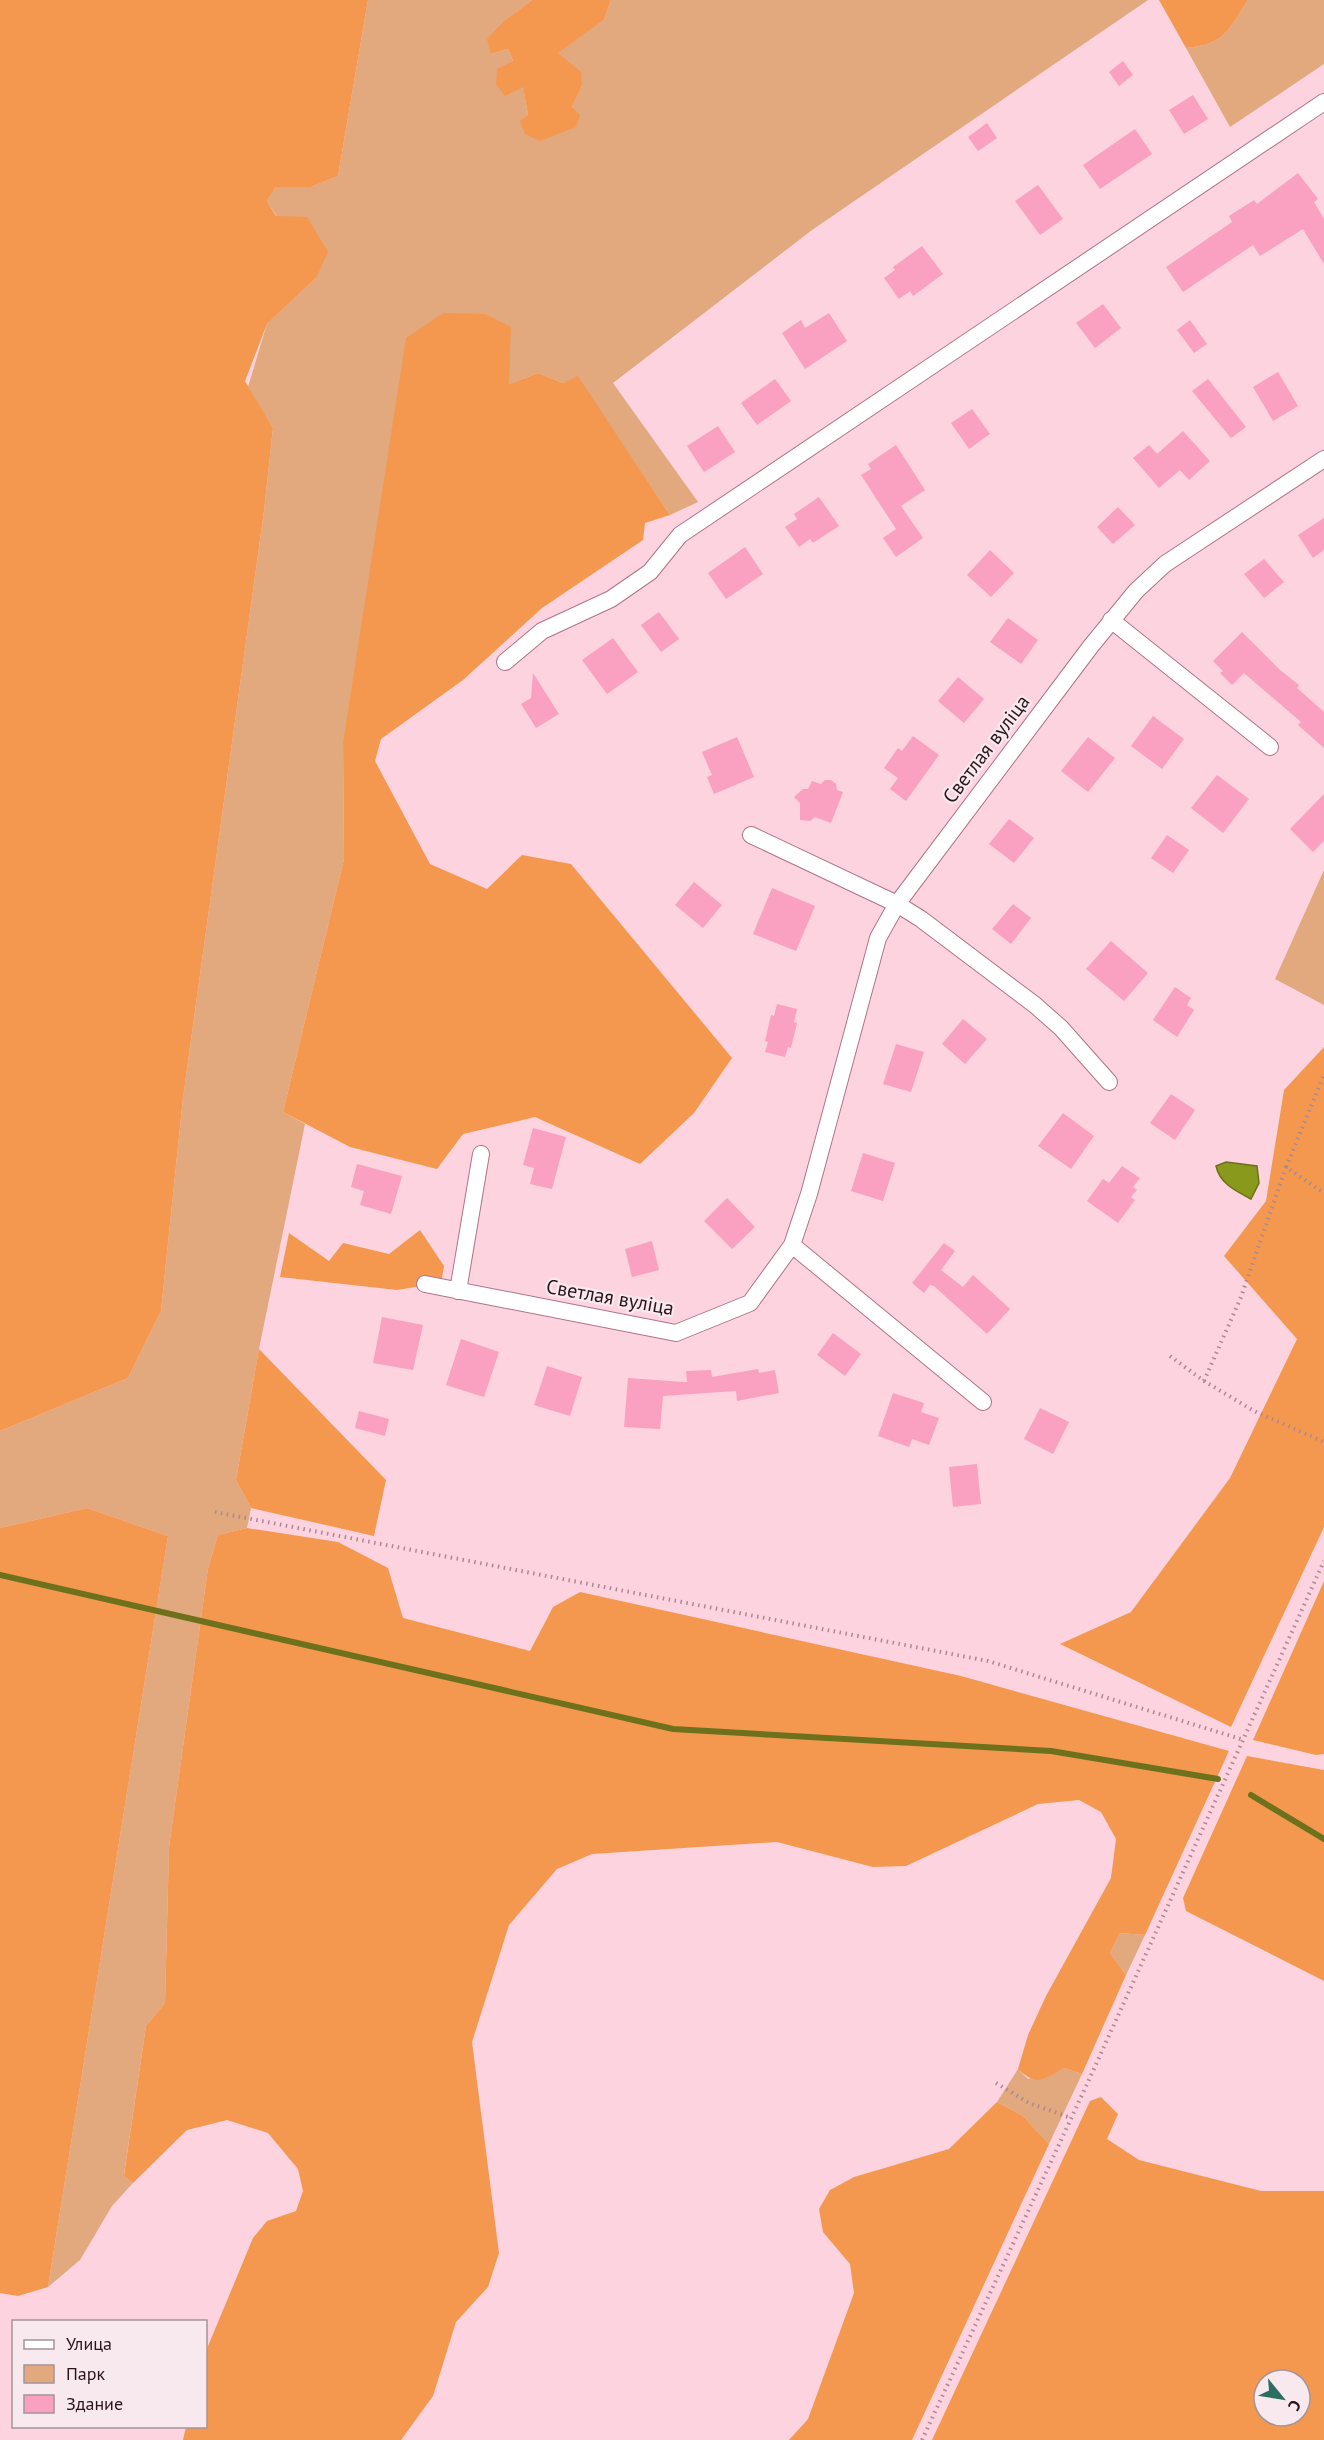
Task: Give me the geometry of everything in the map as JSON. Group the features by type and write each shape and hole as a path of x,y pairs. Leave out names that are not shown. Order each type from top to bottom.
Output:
{"street":[{"path":"505,662 542,631 611,599 650,572 680,535 1324,102"},
{"name":"Светлая вуліца","path":"425,1284 676,1333 750,1303 792,1245 809,1194 878,938 897,904 1111,620 1136,591 1166,564 1324,459"},
{"path":"1111,620 1270,747"},
{"path":"750,835 897,904 1035,1005 1061,1028 1109,1082"},
{"path":"458,1291 481,1154"},
{"path":"792,1245 983,1402"}],"path":[{"path":"1204,1381 1241,1297 1286,1167 1324,1075"},
{"path":"1286,1167 1324,1193"},
{"path":"1170,1356 1204,1381 1254,1411 1324,1442"},
{"path":"215,1512 988,1661 1244,1740"},
{"path":"922,2440 1324,1561"},
{"path":"996,2082 1029,2103 1071,2118"}],"green space":[{"path":"368,0 532,0 505,20 491,54 508,49 523,86 528,115 572,107 582,86 557,53 604,20 611,0 1148,0 812,230 613,383 698,502 670,515 578,377 563,383 538,373 509,384 343,743 344,859 283,1112 305,1124 259,1349 236,1480 251,1508 247,1528 218,1535 208,1568 169,1847 165,2003 146,2026 124,2174 133,2183 112,2206 80,2260 48,2287 168,1536 87,1508 0,1528 0,1431 128,1378 161,1311 183,1098 264,511 273,428 248,387 267,324 316,278 267,201 276,187 311,187 338,176"},
{"path":"1248,0 1324,0 1324,64 1230,127 1186,48 1218,39 1230,27"},
{"path":"1324,870 1324,1005 1275,979"},
{"path":"1120,1933 1145,1935 1126,1975 1110,1953"},
{"path":"1064,2068 1082,2074 1049,2144 1023,2116 997,2102 1018,2069 1028,2079"}],"shaded area":[{"path":"0,0 368,0 338,176 311,187 276,187 267,201 276,216 307,217 328,252 316,278 267,324 245,381 273,428 264,511 183,1098 161,1311 128,1378 0,1431"},
{"path":"532,0 611,0 604,20 558,53 581,72 582,86 572,107 580,115 576,127 540,141 525,134 520,121 528,115 523,87 505,96 496,84 497,69 513,61 508,49 491,54 487,39 505,20"},
{"path":"1159,0 1248,0 1230,27 1218,39 1186,48"},
{"path":"443,313 485,314 511,327 509,384 538,373 563,383 578,376 670,515 645,523 643,540 542,608 463,680 381,739 375,761 430,864 487,889 522,855 571,864 732,1058 694,1113 640,1164 535,1117 463,1134 437,1169 350,1147 283,1112 344,859 343,743 406,338"},
{"path":"1324,1047 1324,1527 1231,1727 1060,1644 1131,1612 1230,1478 1297,1339 1224,1256 1266,1201 1284,1090"},
{"path":"1226,1162 1257,1166 1259,1183 1251,1199 1229,1186 1221,1178 1216,1166"},
{"path":"420,1230 444,1266 441,1283 397,1290 280,1277 289,1233 329,1261 343,1243 389,1254"},
{"path":"259,1349 386,1480 374,1536 251,1508 236,1480"},
{"path":"87,1508 168,1536 48,2287 18,2296 0,2293 0,1528"},
{"path":"247,1528 338,1542 388,1568 403,1618 530,1651 553,1607 580,1592 961,1676 1229,1751 1145,1935 1120,1933 1110,1953 1126,1975 1082,2074 1064,2068 1045,2078 1035,2079 1018,2069 1028,2035 1046,1996 1111,1878 1116,1839 1101,1812 1079,1800 1038,1804 906,1866 873,1867 777,1842 592,1854 557,1869 509,1925 472,2042 499,2253 488,2287 456,2322 433,2396 401,2440 183,2440 186,2428 207,2428 207,2349 253,2238 267,2221 296,2211 303,2191 298,2169 268,2133 227,2120 187,2130 133,2183 124,2175 146,2026 165,2003 169,1847 208,1568 218,1535"},
{"path":"1324,1581 1324,1754 1316,1755 1253,1740"},
{"path":"1247,1756 1324,1770 1324,1981 1186,1911 1183,1898"},
{"path":"1101,2097 1118,2114 1107,2139 1139,2160 1261,2191 1324,2191 1324,2440 932,2440 1090,2101"},
{"path":"997,2102 1023,2116 1049,2144 912,2440 789,2440 808,2419 854,2293 850,2264 823,2232 819,2209 830,2190 854,2177 949,2149"}],"building":[{"path":"1123,61 1133,75 1119,86 1109,72"},
{"path":"1193,95 1208,119 1184,134 1169,110"},
{"path":"987,123 997,138 978,151 968,137"},
{"path":"1135,129 1152,154 1100,189 1083,165"},
{"path":"1298,173 1318,199 1314,202 1324,219 1324,264 1303,229 1260,256 1253,245 1183,292 1166,267 1232,222 1229,216 1254,200 1257,204"},
{"path":"1038,185 1063,219 1040,235 1015,201"},
{"path":"922,246 943,274 913,296 910,291 899,299 884,278 895,270 893,267"},
{"path":"1103,304 1121,328 1095,348 1076,323"},
{"path":"829,313 847,341 805,369 782,333 801,320 805,328"},
{"path":"1190,320 1207,344 1194,353 1177,330"},
{"path":"1278,372 1298,406 1273,421 1253,387"},
{"path":"775,379 791,401 757,425 741,403"},
{"path":"1208,379 1246,427 1231,438 1192,391"},
{"path":"972,409 990,434 969,449 951,423"},
{"path":"718,426 735,452 704,472 687,446"},
{"path":"1183,431 1210,461 1189,480 1180,470 1159,488 1133,458 1149,445 1157,454"},
{"path":"896,445 925,490 901,506 923,538 896,557 883,538 896,529 861,475 871,469 868,464"},
{"path":"819,497 839,526 813,543 810,539 799,547 785,527 797,519 794,514"},
{"path":"1118,507 1135,525 1113,544 1097,527"},
{"path":"1324,518 1324,550 1313,558 1298,535"},
{"path":"745,547 763,574 726,599 708,573"},
{"path":"990,550 1014,573 991,597 967,575"},
{"path":"1264,559 1284,582 1264,598 1244,574"},
{"path":"659,612 679,639 661,652 641,625"},
{"path":"1008,618 1038,640 1021,664 990,642"},
{"path":"1242,632 1280,670 1299,685 1297,688 1324,712 1324,748 1298,725 1301,722 1244,673 1232,685 1220,673 1223,671 1213,661"},
{"path":"613,638 638,672 607,694 582,660"},
{"path":"533,673 559,714 536,728 521,704 531,698"},
{"path":"958,677 984,699 964,723 938,701"},
{"path":"1153,716 1184,739 1162,769 1131,746"},
{"path":"913,736 939,755 906,801 890,789 898,778 884,768 898,748 902,751"},
{"path":"737,737 754,777 714,794 707,777 712,775 702,752"},
{"path":"1088,737 1115,758 1088,792 1061,771"},
{"path":"1217,775 1249,799 1223,833 1191,808"},
{"path":"825,780 831,780 836,784 837,790 843,792 831,823 815,817 810,821 800,820 800,803 794,797 803,789 808,789 812,781 821,784"},
{"path":"1324,794 1324,841 1313,852 1290,829"},
{"path":"1009,819 1034,838 1014,863 989,844"},
{"path":"1167,835 1189,850 1173,873 1151,858"},
{"path":"694,882 722,905 703,928 675,905"},
{"path":"772,888 815,906 796,951 753,934"},
{"path":"1013,904 1031,918 1011,944 992,929"},
{"path":"1111,941 1148,973 1124,1001 1086,969"},
{"path":"1175,987 1191,998 1187,1005 1194,1010 1177,1037 1153,1020"},
{"path":"777,1004 797,1009 794,1022 797,1023 791,1048 788,1047 785,1057 765,1052 771,1015 774,1016"},
{"path":"963,1019 987,1039 965,1064 942,1044"},
{"path":"896,1044 924,1052 911,1092 883,1084"},
{"path":"1171,1094 1195,1110 1175,1140 1150,1123"},
{"path":"1063,1113 1094,1136 1071,1169 1038,1146"},
{"path":"533,1128 566,1137 552,1189 530,1184 534,1168 523,1165"},
{"path":"863,1153 895,1163 883,1201 851,1191"},
{"path":"357,1164 402,1176 391,1214 360,1205 364,1191 351,1187"},
{"path":"1122,1166 1140,1178 1133,1187 1137,1190 1131,1197 1135,1200 1118,1223 1087,1201 1103,1179 1109,1183"},
{"path":"727,1198 755,1227 732,1249 704,1221"},
{"path":"652,1241 659,1270 632,1277 625,1249"},
{"path":"944,1243 955,1251 941,1270 963,1287 973,1275 1010,1309 987,1334 934,1286 930,1285 924,1293 912,1283"},
{"path":"382,1317 423,1325 413,1370 373,1363"},
{"path":"833,1333 861,1354 845,1376 817,1355"},
{"path":"461,1339 499,1352 484,1397 446,1385"},
{"path":"547,1366 582,1377 570,1416 534,1405"},
{"path":"758,1369 759,1373 775,1370 779,1393 737,1401 736,1391 663,1396 660,1429 624,1427 628,1378 687,1382 686,1371 711,1370 712,1377"},
{"path":"893,1393 924,1403 921,1412 939,1418 929,1445 912,1439 909,1447 878,1436"},
{"path":"1040,1408 1069,1422 1053,1454 1024,1439"},
{"path":"359,1411 389,1419 385,1436 355,1428"},
{"path":"977,1464 981,1504 953,1507 949,1467"}],"waterway":[{"path":"0,1575 673,1729 1051,1751 1218,1779"},
{"path":"1251,1795 1324,1839"}]}
